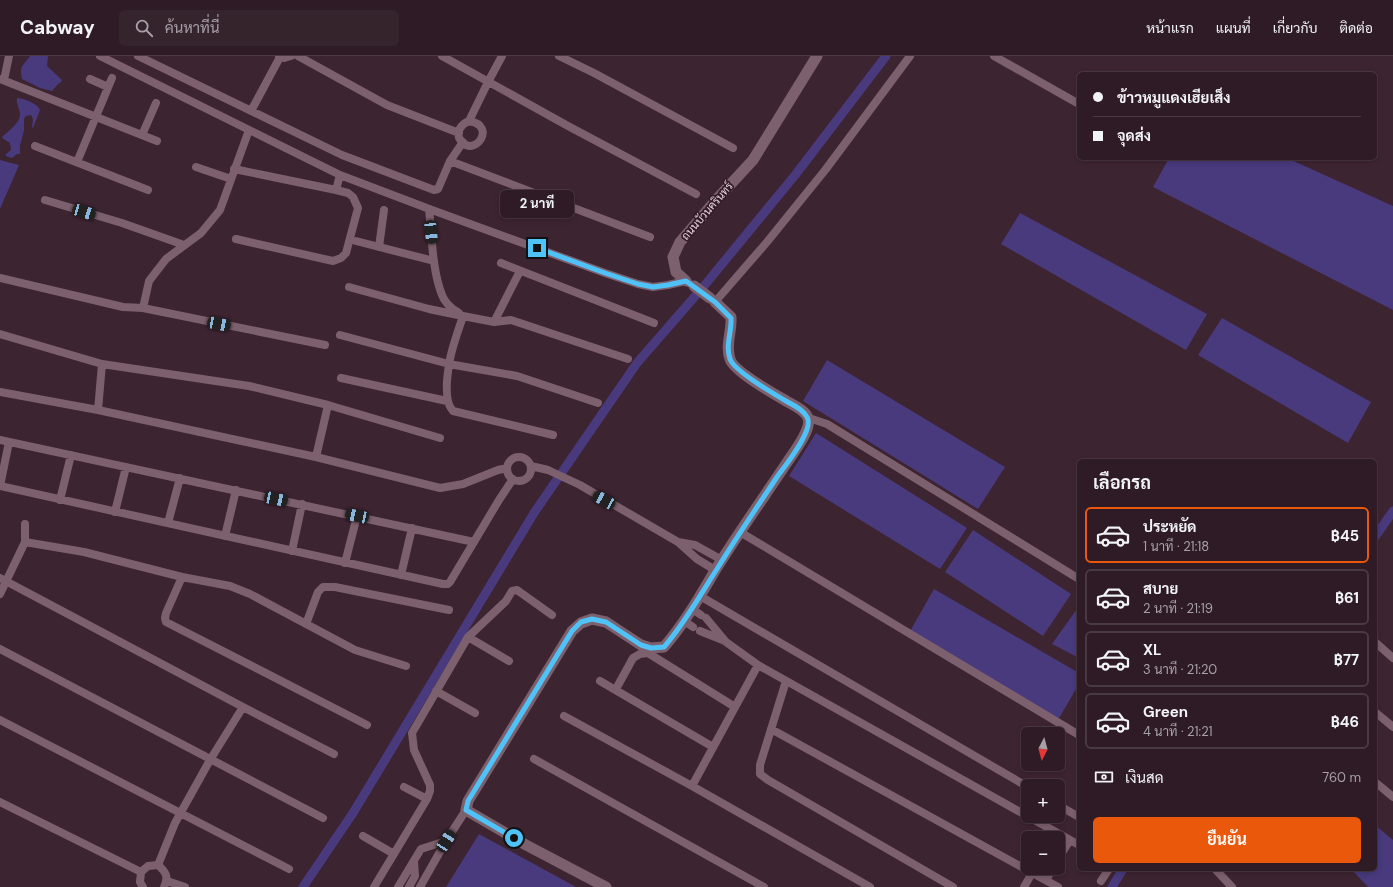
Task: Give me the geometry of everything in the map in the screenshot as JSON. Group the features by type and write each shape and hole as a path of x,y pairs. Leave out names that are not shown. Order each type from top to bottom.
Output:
{"street":[{"path":"9,56 2,79 157,141"},
{"path":"100,56 340,175 429,209 638,284 653,287 690,284"},
{"path":"138,56 342,154 434,190 438,188 450,161 463,142"},
{"path":"251,111 279,56 288,58 291,56"},
{"path":"298,56 387,105 459,133"},
{"path":"442,56 696,194"},
{"path":"469,121 476,122 481,126 483,132 482,138 478,143 472,146 466,145 461,141 459,133 460,129 469,121 502,56"},
{"path":"559,56 594,73 733,148"},
{"name":"ถนนบัวนครินทร์","path":"808,418 803,411 738,370 730,361 728,343 732,323 731,318 712,300 676,272 672,257 680,242 753,160 817,56"},
{"path":"712,300 767,242 821,175 910,56"},
{"path":"994,56 1077,103"},
{"path":"77,162 112,78"},
{"path":"90,79 108,87"},
{"path":"142,135 156,103"},
{"path":"143,308 149,281 166,259 201,233 220,210 249,130"},
{"path":"35,146 148,190"},
{"path":"450,161 650,237"},
{"path":"196,167 231,179"},
{"path":"234,169 348,193 354,197 358,208 346,253 341,258 333,261 236,239"},
{"path":"336,190 340,175"},
{"path":"45,200 122,223 184,245"},
{"path":"429,209 434,261 442,296 451,307 463,316"},
{"path":"378,247 384,210"},
{"path":"356,241 434,261"},
{"path":"500,263 654,322"},
{"path":"494,322 520,270"},
{"path":"0,278 123,307 143,308 325,345"},
{"path":"349,288 429,309 463,316 494,322 511,320 628,359"},
{"path":"463,316 449,364 447,401 449,407 453,411 553,435"},
{"path":"0,334 102,364 250,386 328,405 440,438"},
{"path":"340,335 449,364 517,376 598,403"},
{"path":"98,410 102,364"},
{"path":"341,378 447,401"},
{"path":"0,392 98,410 316,457 440,488 463,484 507,468"},
{"path":"316,457 328,405"},
{"path":"420,887 446,841 466,810 468,801 572,631 581,622 592,619 606,622 641,645 651,648 664,647 692,626 699,614 700,596 740,532 800,443 809,426 808,418 827,424 1077,578"},
{"path":"0,440 474,542"},
{"path":"9,442 0,486 443,584 448,584 450,582 513,479"},
{"path":"60,500 71,455"},
{"path":"520,457 526,459 531,466 530,474 521,481 510,477 507,472 507,468 510,461 514,458 520,457"},
{"path":"531,466 548,470 580,485 678,542 696,559 716,570"},
{"path":"115,512 126,467"},
{"path":"168,523 180,478"},
{"path":"225,536 236,490"},
{"path":"292,551 302,504"},
{"path":"346,563 357,516"},
{"path":"0,594 3,579 25,542 26,524"},
{"path":"401,575 412,528"},
{"path":"740,532 1077,734"},
{"path":"25,542 84,552 182,577 230,586 250,594 355,650 406,666"},
{"path":"678,542 702,548 722,560"},
{"path":"182,577 166,613 166,622 367,725"},
{"path":"3,579 334,754"},
{"path":"306,624 318,592 323,587 335,587 449,610"},
{"path":"374,887 427,799 430,791 430,785 414,750 412,733 468,637 506,601 512,591 517,590 552,615"},
{"path":"700,596 1021,783"},
{"path":"699,614 726,642 758,665 1077,844"},
{"path":"692,626 726,642"},
{"path":"468,637 509,661"},
{"path":"1377,644 1393,658"},
{"path":"0,649 323,818"},
{"path":"616,690 633,658 640,654 648,653 735,707"},
{"path":"692,786 758,665"},
{"path":"600,681 713,747"},
{"path":"786,681 760,765 760,774 953,887"},
{"path":"436,691 475,713"},
{"path":"158,866 175,823 210,760 243,707"},
{"path":"1377,714 1393,727"},
{"path":"564,716 692,786 870,887"},
{"path":"0,720 289,869"},
{"path":"772,729 1021,868"},
{"path":"534,759 764,887"},
{"path":"1377,784 1393,797"},
{"path":"404,788 427,799"},
{"path":"0,802 141,872"},
{"path":"1065,809 1077,816"},
{"path":"466,810 526,845 606,887"},
{"path":"363,836 394,854"},
{"path":"1065,848 1070,840"},
{"path":"398,887 421,849 446,841"},
{"path":"409,887 415,876 414,861"},
{"path":"143,887 140,882 141,872 148,866 158,866 166,872 166,884 185,887"},
{"path":"1101,881 1107,871"},
{"path":"1217,871 1232,887"},
{"path":"1024,887 1031,875"},
{"path":"1034,875 1058,887"},
{"path":"1046,880 1049,875"}],"shaded area":[{"path":"30,56 48,56 47,66 62,80 52,91 40,88 22,79 21,69"},
{"path":"17,98 24,99 36,105 40,110 33,128 33,119 31,115 26,116 24,119 24,130 20,146 20,154 17,154 12,158 6,156 6,154 11,150 10,143 2,138 16,124 19,118 20,113"},
{"path":"0,160 19,165 0,209"},
{"path":"1168,160 1291,160 1393,206 1393,310 1153,187"},
{"path":"1020,213 1207,314 1186,350 1001,244"},
{"path":"1222,318 1371,402 1348,443 1198,355"},
{"path":"827,360 1005,467 978,509 803,401"},
{"path":"816,433 967,528 940,569 789,476"},
{"path":"973,530 1071,594 1043,636 945,572"},
{"path":"934,589 1077,672 1077,687 1058,720 909,633"},
{"path":"1077,609 1077,657 1052,644"},
{"path":"1377,827 1393,840 1393,887 1368,887 1353,871 1377,871"},
{"path":"479,834 576,887 446,887"}],"waterway":[{"path":"303,887 353,813 534,513 637,363 704,286 796,174 886,56"},
{"path":"1377,534 1393,511"},
{"path":"1112,887 1122,871"}],"route":[{"path":"514,838 466,810 468,801 572,631 581,622 592,619 606,622 641,645 651,648 664,647 684,622 740,532 800,443 809,426 808,418 803,411 738,370 730,361 728,343 732,323 731,318 715,302 686,281 653,287 638,284 537,248"}]}
